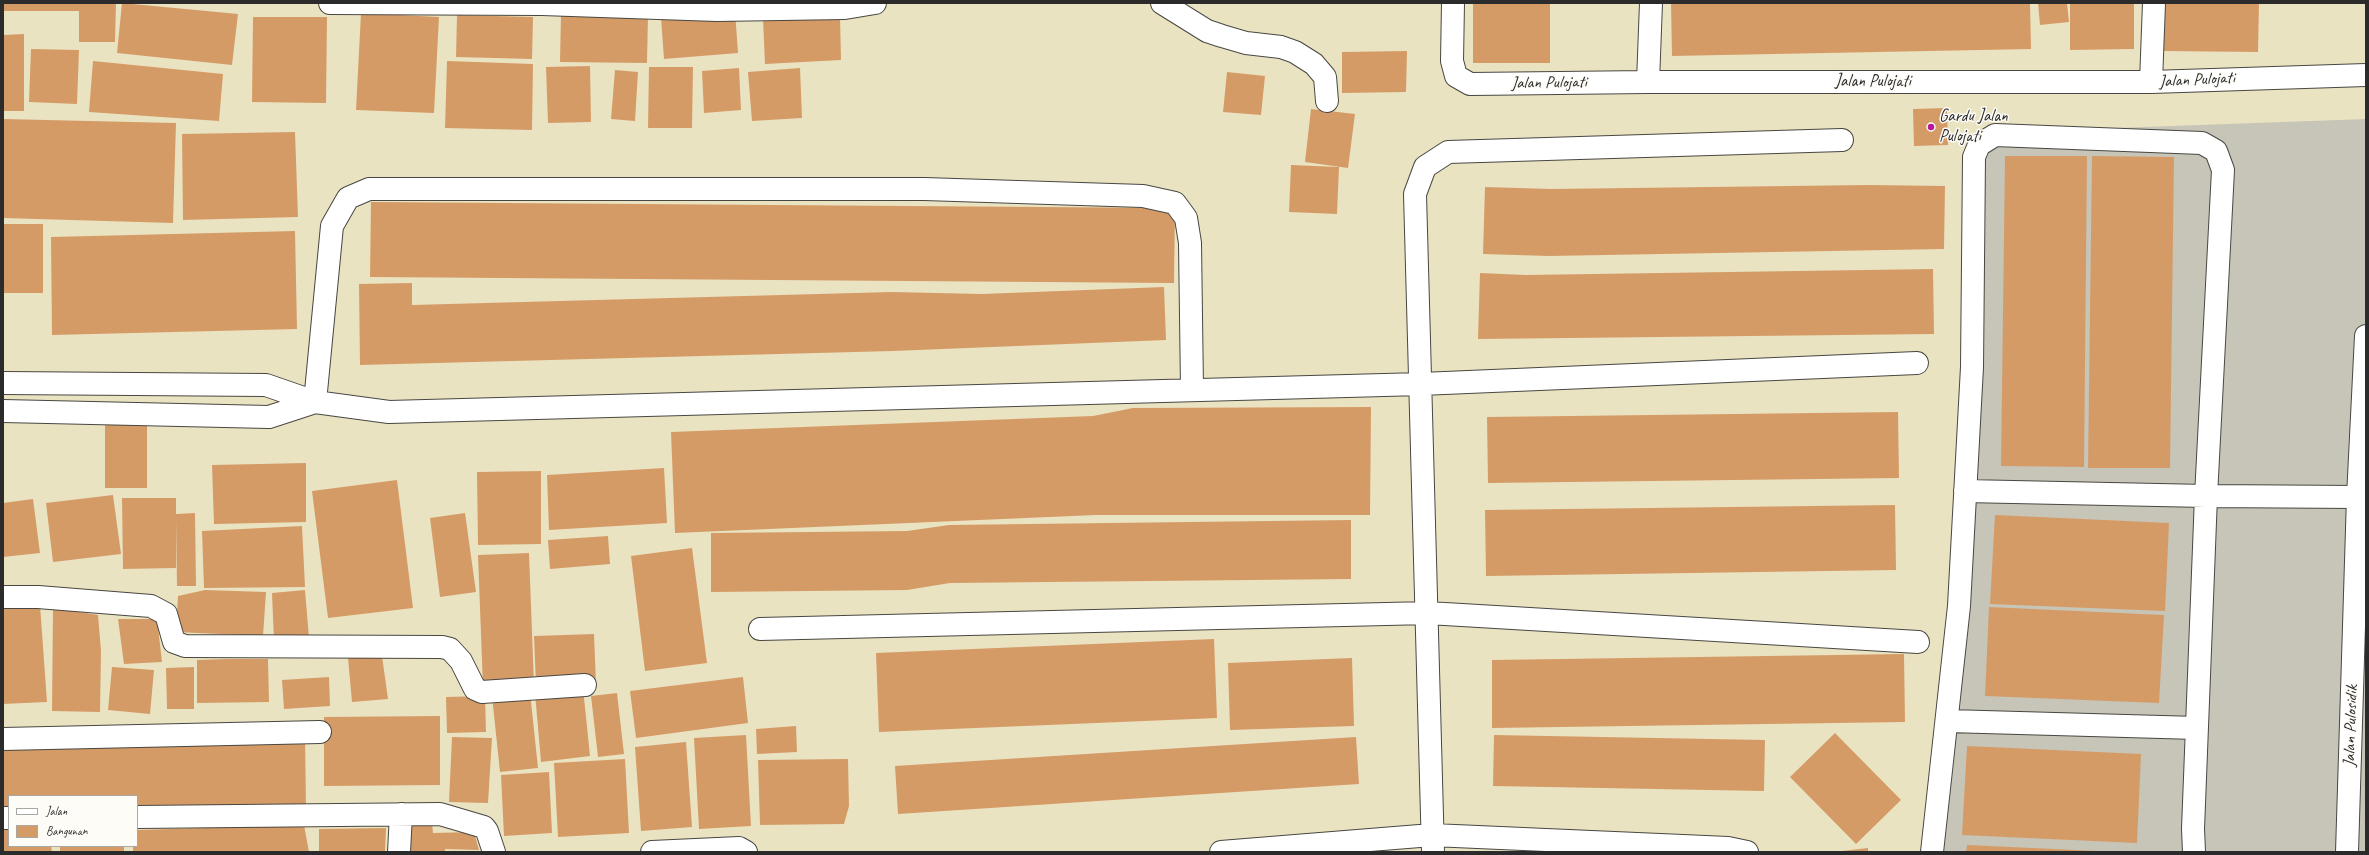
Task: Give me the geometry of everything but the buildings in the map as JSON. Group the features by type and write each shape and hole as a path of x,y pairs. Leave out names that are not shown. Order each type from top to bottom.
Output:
{"street":[{"path":"330,3 718,6 846,5 875,3"},
{"path":"1162,3 1207,31 1246,43 1281,47 1294,52 1314,64 1325,77 1327,102"},
{"name":"Jalan Pulojati","path":"1453,3 1452,61 1456,76 1470,84 1648,82 2151,82 2366,75"},
{"path":"1648,82 1651,3"},
{"path":"2151,82 2154,3"},
{"path":"1932,852 1948,721 1959,606 1972,367 1974,157 1979,145 1995,136 2202,143 2216,151 2223,170 2206,496 2193,829 2194,852"},
{"path":"1432,843 1428,612 1415,194 1425,167 1448,152 1842,140"},
{"path":"315,402 332,226 348,198 369,189 924,189 1143,196 1175,203 1186,218 1190,243 1192,389"},
{"name":"Jalan Pulosidik","path":"2347,852 2358,497 2366,336"},
{"path":"3,383 266,385 315,402 389,412 1192,389 1421,384 1917,363"},
{"path":"3,411 269,417 315,402"},
{"path":"1965,491 2206,496 2358,497"},
{"path":"3,597 38,597 151,606 166,614 174,642 185,646 442,647 450,649 458,657 475,689 482,692 585,685"},
{"path":"760,629 1428,612 1918,642"},
{"path":"1948,721 2197,728"},
{"path":"3,739 320,732"},
{"path":"399,852 401,814"},
{"path":"138,817 440,814 478,824 488,831 494,852"},
{"path":"1221,852 1432,843 1728,848 1747,852"},
{"path":"652,852 739,848 746,852"}],"shaded area":[{"path":"2366,119 2366,852 1942,852 1977,133"}],"place":[{"name":"Gardu Jalan Pulojati","path":"1931,127"}]}
